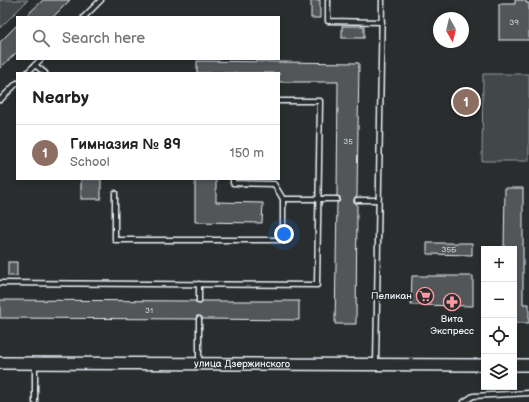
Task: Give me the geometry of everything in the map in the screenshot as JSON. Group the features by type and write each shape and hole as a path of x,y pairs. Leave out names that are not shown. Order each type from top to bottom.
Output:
{"main road":[{"name":"улица Дзержинского","path":"0,363 481,365"},
{"path":"517,365 529,365"}],"lane":[{"path":"85,16 101,0"},
{"path":"328,0 328,21 382,22"},
{"path":"376,365 382,0"},
{"path":"28,72 40,60"},
{"path":"35,65 44,72"},
{"path":"0,100 16,84"},
{"path":"0,283 317,285 320,102 280,101"},
{"path":"114,192 115,240 283,240 283,199 274,184 232,183 233,180"},
{"path":"283,199 337,200"},
{"path":"357,200 378,200"},
{"path":"199,284 199,301"},
{"path":"199,319 199,364"},
{"path":"35,363 36,402"},
{"path":"464,402 473,396 529,393"}],"shaded area":[{"path":"0,0 28,0 0,28"},
{"path":"483,74 529,74 529,161 482,161"}],"building":[{"path":"43,0 70,0 54,16 26,16"},
{"path":"311,0 320,0 320,18 311,18"},
{"path":"515,0 526,0 526,3 529,3 529,40 499,40 499,4 515,4"},
{"path":"16,26 16,53 0,68 0,42"},
{"path":"342,26 364,26 364,38 342,38"},
{"path":"197,61 359,63 357,196 354,200 357,204 356,324 335,324 337,202 339,202 340,199 340,197 337,196 338,82 280,82 280,72 197,72"},
{"path":"81,180 101,180 101,199 81,199"},
{"path":"195,180 216,180 216,202 263,203 262,223 195,222"},
{"path":"505,188 523,188 523,304 529,304 529,323 517,323 517,246 504,246"},
{"path":"427,243 472,243 472,255 427,254"},
{"path":"8,262 17,262 17,276 8,276"},
{"path":"412,276 473,276 473,306 411,305"},
{"path":"0,300 196,301 196,303 199,304 201,304 202,301 299,301 299,320 202,319 202,317 199,316 197,316 196,319 0,318"}],"place":[{"name":"Гимназия № 89","path":"466,102"},
{"name":"Пеликан","path":"425,296"},
{"name":"Вита Экспресс","path":"452,302"}]}
